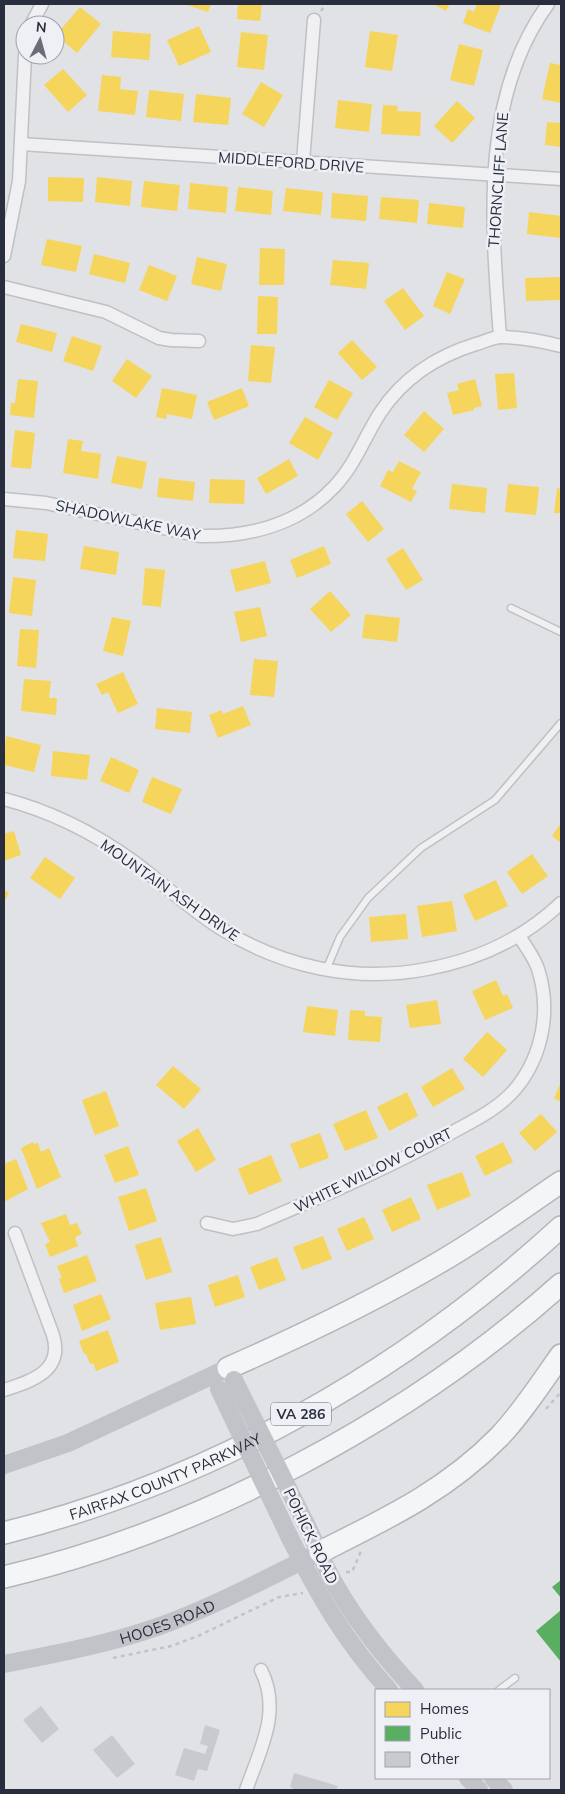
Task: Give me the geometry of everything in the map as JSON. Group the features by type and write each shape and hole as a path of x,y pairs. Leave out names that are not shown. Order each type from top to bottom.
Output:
{"highway":[{"path":"224,1378 407,1281 473,1241 561,1182"},
{"name":"FAIRFAX COUNTY PARKWAY","path":"4,1533 65,1516 148,1487 217,1457 288,1421 356,1383 448,1321 507,1276 561,1227"},
{"name":"VA 286","path":"4,1577 142,1534 216,1504 292,1468 340,1442 425,1389 506,1330 561,1284"},
{"path":"310,1556 418,1502 462,1471 500,1436 561,1355"}],"main road":[{"path":"4,1465 68,1443 224,1378"},
{"name":"POHICK ROAD","path":"224,1378 308,1528 310,1556 320,1598 348,1642 388,1689"},
{"name":"POHICK ROAD","path":"224,1378 289,1536 310,1556 335,1585 354,1616 413,1689"},
{"name":"HOOES ROAD","path":"4,1664 111,1641 158,1626 225,1599 310,1556"},
{"path":"469,1779 479,1790"},
{"path":"494,1779 504,1790"}],"street":[{"name":"THORNCLIFF LANE","path":"500,337 492,235 500,118 510,79 529,34 548,4"},
{"path":"303,162 314,20"},
{"path":"4,256 16,207 25,65"},
{"name":"MIDDLEFORD DRIVE","path":"21,144 561,179"},
{"path":"4,287 106,312 159,338 199,341"},
{"name":"SHADOWLAKE WAY","path":"4,499 46,503 200,536 224,536 258,531 276,526 294,517 333,488 359,455 381,412 395,394 412,377 446,355 500,337 536,340 561,346"},
{"name":"MOUNTAIN ASH DRIVE","path":"4,799 54,816 106,843 190,907 244,942 276,957 326,970 357,974 419,971 469,958 519,936 561,904"},
{"name":"WHITE WILLOW COURT","path":"207,1224 233,1229 257,1224 416,1153 484,1115 506,1098 516,1087 532,1062 543,1026 544,1009 540,977 532,957 519,936"},
{"path":"4,1390 43,1374 52,1363 56,1349 53,1335 15,1233"},
{"path":"246,1790 265,1738 270,1716 269,1690 261,1670"}],"lane":[{"path":"511,608 561,632"},
{"path":"326,970 340,937 368,898 421,848 495,800 561,723"},
{"path":"500,1689 515,1678"}],"building: Homes":[{"path":"184,4 211,4 208,12"},
{"path":"238,4 262,4 260,21 237,19"},
{"path":"433,4 450,4 446,11"},
{"path":"477,4 501,4 490,33 463,23 468,9 474,12"},
{"path":"80,7 101,24 77,53 65,43 65,24"},
{"path":"199,26 211,52 179,66 167,40"},
{"path":"113,31 151,34 149,60 111,57"},
{"path":"370,31 398,35 392,71 365,67"},
{"path":"241,32 268,35 264,70 237,67"},
{"path":"459,44 483,50 474,86 450,80"},
{"path":"550,63 561,65 561,103 542,99"},
{"path":"63,69 87,95 68,112 44,85"},
{"path":"102,75 121,77 120,89 138,91 135,115 98,111"},
{"path":"261,82 283,95 264,127 242,114"},
{"path":"149,90 184,94 181,121 146,117"},
{"path":"196,94 231,98 228,125 193,122"},
{"path":"338,100 372,104 369,132 335,128"},
{"path":"457,101 475,118 452,143 434,126"},
{"path":"383,105 398,106 397,111 421,112 420,136 381,134"},
{"path":"547,122 561,123 561,147 545,145"},
{"path":"48,177 84,178 83,202 48,201"},
{"path":"97,177 132,181 130,206 95,202"},
{"path":"144,181 180,185 177,211 141,207"},
{"path":"190,183 228,187 226,213 188,209"},
{"path":"238,187 273,191 271,215 235,211"},
{"path":"286,188 323,192 321,215 283,211"},
{"path":"332,193 368,196 366,221 331,218"},
{"path":"381,197 419,200 417,223 379,219"},
{"path":"429,203 465,207 463,228 427,224"},
{"path":"529,212 561,216 561,238 527,234"},
{"path":"47,239 82,246 76,272 41,265"},
{"path":"260,248 285,249 284,285 259,285"},
{"path":"94,254 130,263 125,283 89,274"},
{"path":"197,257 227,264 221,291 191,284"},
{"path":"333,260 369,263 366,289 330,285"},
{"path":"149,265 177,276 167,301 139,290"},
{"path":"447,272 465,279 450,314 433,306"},
{"path":"560,277 561,300 526,301 525,278"},
{"path":"403,288 424,316 405,330 384,301"},
{"path":"258,296 278,297 277,334 257,334"},
{"path":"21,324 57,333 52,352 16,342"},
{"path":"72,336 102,346 93,371 63,361"},
{"path":"352,340 377,367 362,380 338,353"},
{"path":"251,345 275,347 271,383 248,381"},
{"path":"127,359 152,376 136,398 112,381"},
{"path":"514,373 517,408 498,410 495,374"},
{"path":"18,379 38,381 34,418 10,415 11,403 15,403"},
{"path":"475,379 482,406 453,415 447,393 459,390 457,384"},
{"path":"329,380 353,393 337,420 314,407"},
{"path":"162,388 197,395 192,419 167,414 166,419 156,417"},
{"path":"242,388 249,406 214,420 207,402"},
{"path":"424,411 444,429 424,452 404,435"},
{"path":"305,417 333,433 318,460 289,443"},
{"path":"15,430 35,433 31,469 11,467"},
{"path":"68,439 83,441 81,451 101,454 98,479 63,473"},
{"path":"117,456 147,462 142,489 111,483"},
{"path":"289,459 298,476 266,494 257,478"},
{"path":"399,461 421,472 412,489 417,491 411,502 380,486 388,470 393,472"},
{"path":"159,478 195,482 193,501 157,497"},
{"path":"210,479 245,480 244,504 209,503"},
{"path":"452,484 487,488 485,513 449,509"},
{"path":"508,484 539,487 536,515 505,512"},
{"path":"557,488 561,489 561,513 554,513"},
{"path":"362,501 384,529 368,542 346,514"},
{"path":"16,530 48,534 45,561 13,558"},
{"path":"84,546 119,552 116,575 80,569"},
{"path":"324,546 331,564 297,578 290,560"},
{"path":"403,548 423,580 406,590 386,559"},
{"path":"265,561 271,583 236,592 230,570"},
{"path":"145,568 165,570 161,607 142,605"},
{"path":"13,577 36,580 32,616 9,613"},
{"path":"330,591 351,615 331,632 310,609"},
{"path":"260,607 267,636 241,642 234,612"},
{"path":"365,614 400,618 397,642 362,638"},
{"path":"112,617 131,621 123,656 103,651"},
{"path":"20,629 39,630 36,668 17,666"},
{"path":"254,659 278,661 274,697 250,695"},
{"path":"123,672 138,704 118,713 108,692 102,695 96,684"},
{"path":"24,679 51,681 49,698 57,698 56,715 21,711"},
{"path":"243,706 251,725 218,738 209,715 221,710 223,714"},
{"path":"157,708 192,712 190,733 155,729"},
{"path":"6,736 41,745 34,772 4,765"},
{"path":"53,751 90,755 87,780 51,776"},
{"path":"111,757 139,770 129,793 100,781"},
{"path":"152,777 182,789 171,814 142,802"},
{"path":"561,823 561,843 552,836"},
{"path":"14,831 21,855 4,861 4,834"},
{"path":"532,854 548,876 522,894 507,872"},
{"path":"45,857 75,878 60,899 30,878"},
{"path":"496,880 508,906 475,921 463,895"},
{"path":"4,890 9,893 4,902"},
{"path":"452,901 457,931 422,937 417,906"},
{"path":"406,914 408,939 371,942 369,917"},
{"path":"496,980 503,996 507,994 513,1008 485,1020 472,991"},
{"path":"437,1000 441,1024 410,1028 406,1005"},
{"path":"307,1006 338,1010 335,1036 303,1032"},
{"path":"350,1010 365,1011 365,1016 382,1017 380,1042 348,1040"},
{"path":"487,1032 507,1050 483,1077 463,1059"},
{"path":"173,1066 201,1089 184,1109 156,1085"},
{"path":"452,1068 465,1089 433,1107 421,1087"},
{"path":"561,1082 561,1102 554,1098"},
{"path":"106,1091 119,1126 95,1135 82,1100"},
{"path":"407,1092 418,1116 389,1131 377,1107"},
{"path":"366,1110 378,1138 345,1151 333,1124"},
{"path":"541,1114 557,1132 535,1151 519,1133"},
{"path":"198,1128 216,1160 196,1172 177,1141"},
{"path":"320,1133 329,1158 300,1169 290,1144"},
{"path":"33,1142 34,1144 38,1143 41,1152 49,1148 61,1177 37,1189 21,1148"},
{"path":"503,1142 513,1162 485,1176 475,1156"},
{"path":"128,1146 139,1175 115,1183 104,1155"},
{"path":"271,1155 282,1181 249,1195 238,1169"},
{"path":"16,1159 28,1189 4,1202 4,1164"},
{"path":"462,1172 471,1196 437,1210 427,1185"},
{"path":"146,1188 157,1221 129,1231 118,1197"},
{"path":"411,1197 421,1219 392,1232 382,1210"},
{"path":"66,1214 70,1225 77,1223 82,1234 75,1237 78,1246 50,1257 45,1244 50,1242 41,1223"},
{"path":"364,1217 374,1239 347,1251 337,1229"},
{"path":"323,1236 332,1259 302,1270 293,1247"},
{"path":"161,1237 172,1272 146,1280 135,1245"},
{"path":"87,1255 97,1281 64,1293 59,1279 62,1278 57,1266"},
{"path":"277,1257 286,1280 259,1290 250,1267"},
{"path":"238,1275 245,1297 215,1307 208,1285"},
{"path":"101,1294 111,1319 82,1331 73,1305"},
{"path":"191,1297 196,1324 160,1330 155,1303"},
{"path":"108,1330 119,1362 96,1371 93,1363 90,1364 86,1354 84,1354 79,1341"}],"building: Public":[{"path":"561,1580 561,1598 552,1587"},
{"path":"561,1610 561,1662 536,1631"}],"building: Other":[{"path":"41,1706 59,1729 42,1743 23,1720"},
{"path":"205,1725 220,1730 207,1771 198,1769 194,1781 175,1775 184,1748 205,1754 208,1746 200,1744"},
{"path":"112,1735 135,1764 117,1778 93,1750"},
{"path":"294,1773 338,1786 336,1790 296,1790 290,1787"}]}
